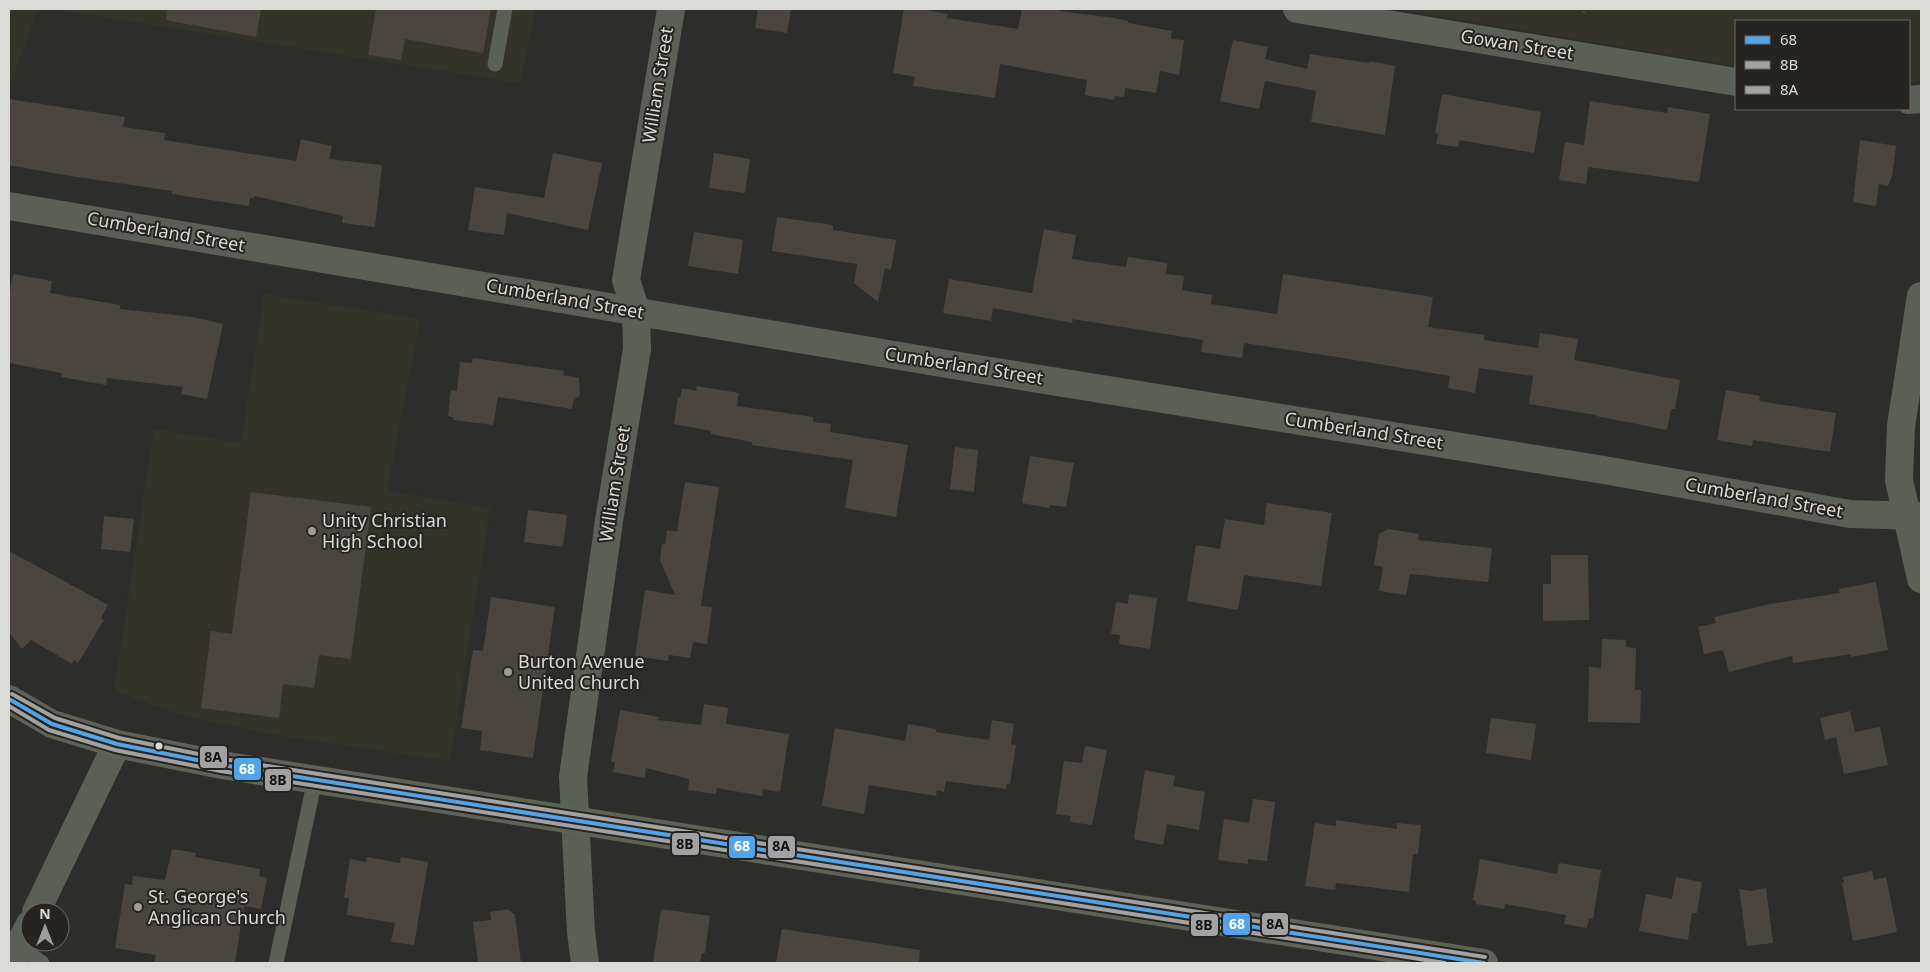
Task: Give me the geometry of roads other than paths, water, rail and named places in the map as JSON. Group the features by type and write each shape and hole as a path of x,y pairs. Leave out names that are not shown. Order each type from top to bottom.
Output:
{"main road":[{"path":"9,699 52,724 117,744 222,765 1484,963"}],"street":[{"name":"William Street","path":"585,963 580,932 574,821 574,777 609,521 637,348 636,311 626,280 671,9"},
{"name":"Gowan Street","path":"1297,9 1735,82"},
{"name":"Cumberland Street","path":"9,206 994,372 1604,470 1850,514 1914,516"},
{"path":"1921,296 1899,449 1899,480 1914,516 1921,579"},
{"path":"41,902 117,744"}],"lane":[{"path":"495,64 504,9"},
{"path":"276,963 315,779"},
{"path":"29,952 42,963"}],"place":[{"name":"Unity Christian High School","path":"312,531"},
{"name":"Burton Avenue United Church","path":"508,672"},
{"name":"St. George's Anglican Church","path":"138,907"}]}
